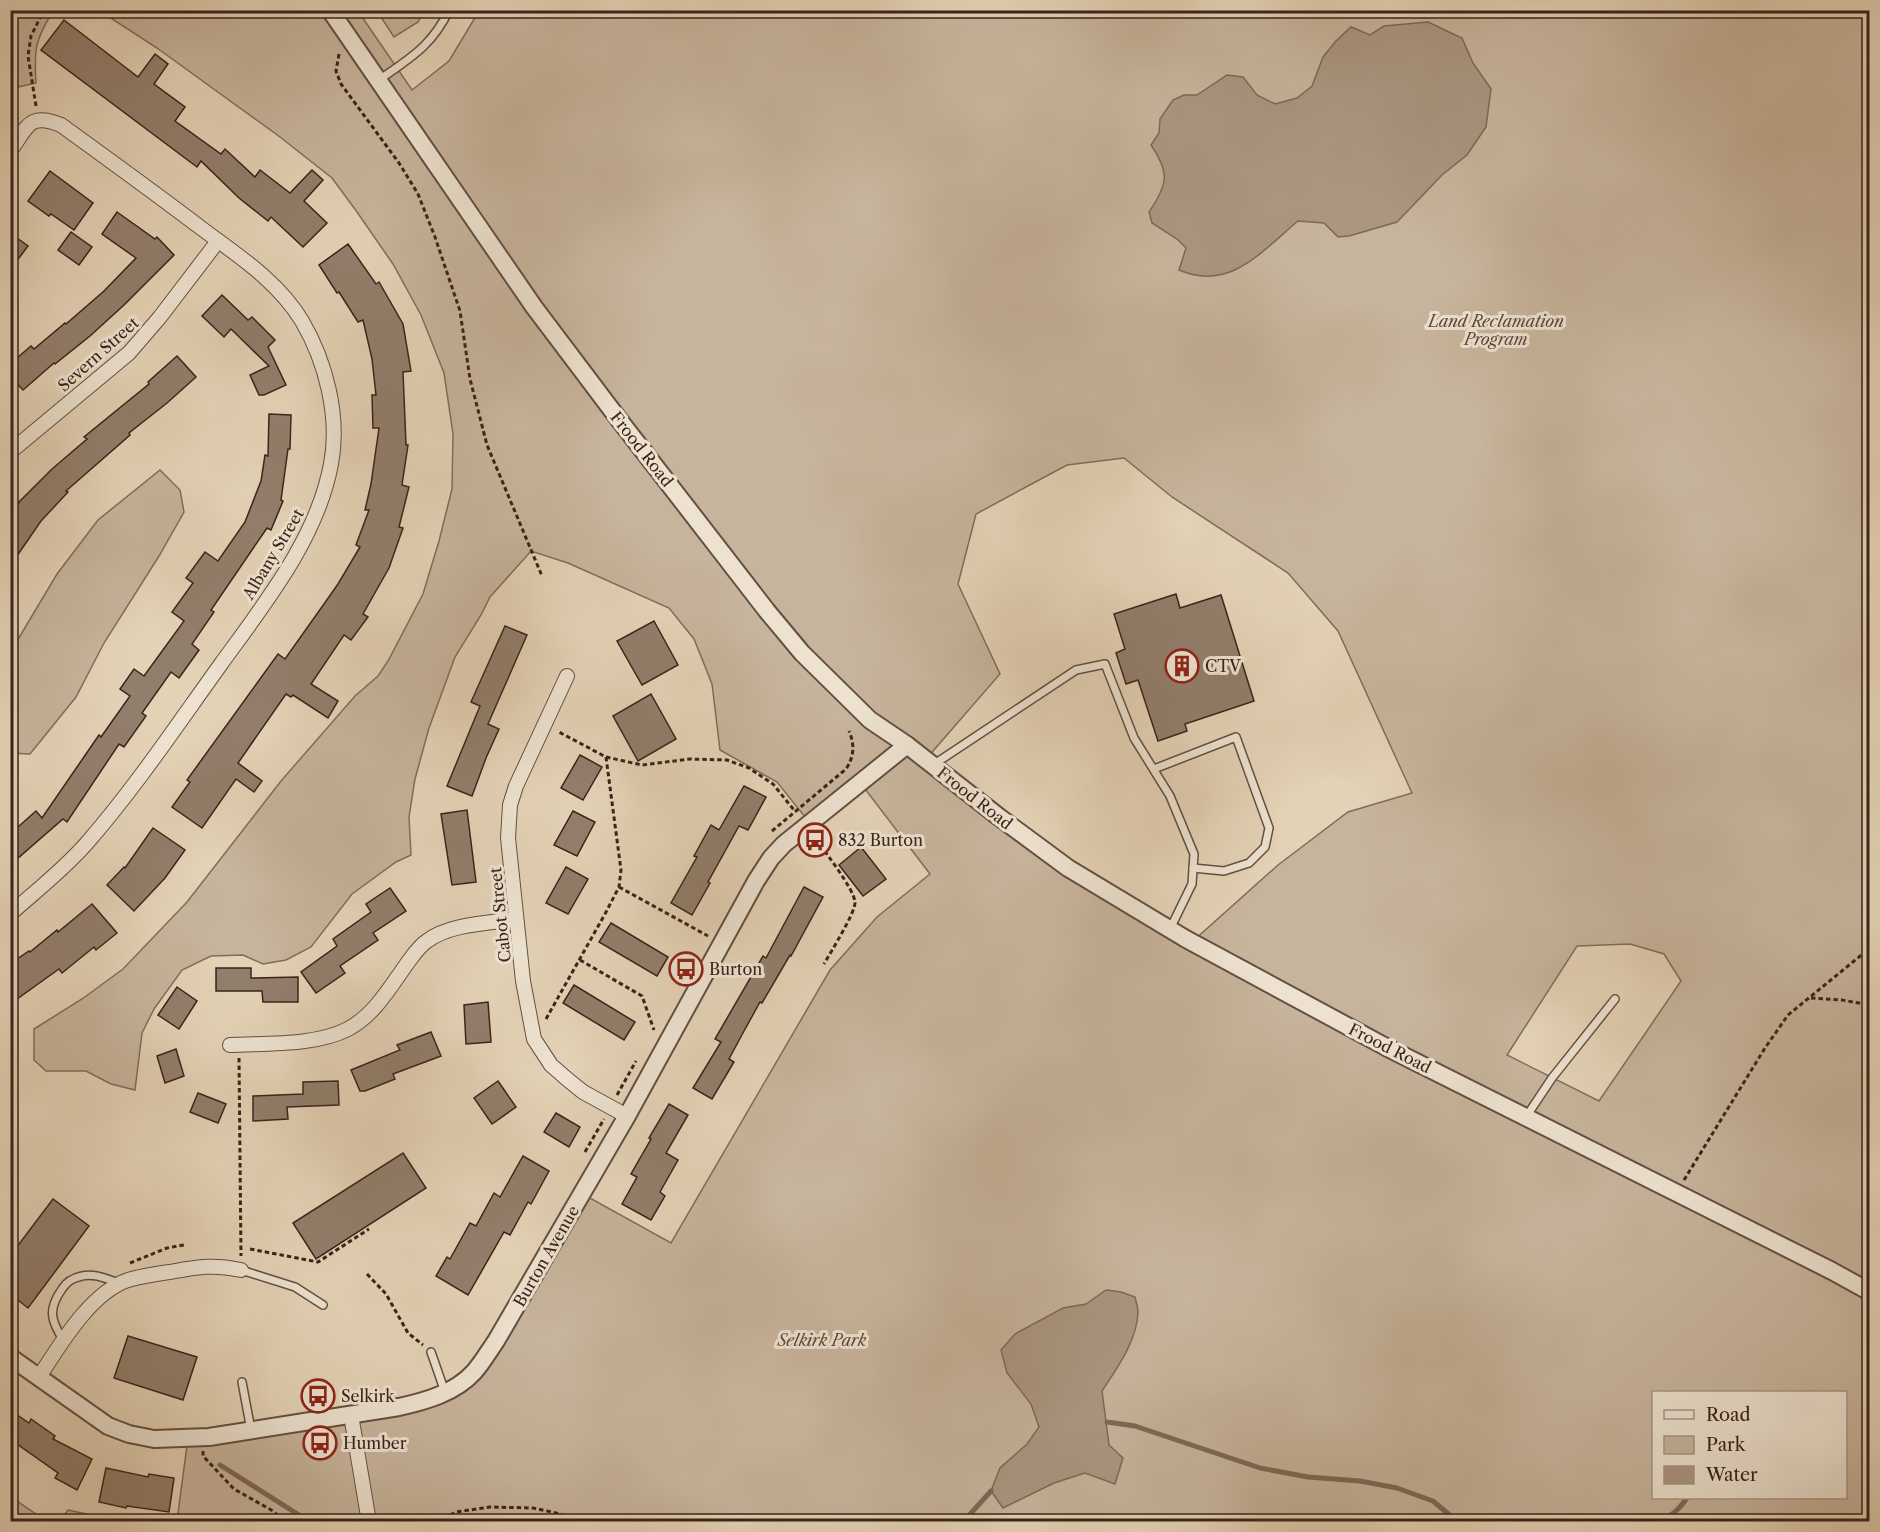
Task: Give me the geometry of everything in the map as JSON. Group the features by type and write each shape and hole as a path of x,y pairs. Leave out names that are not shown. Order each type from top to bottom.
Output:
{"street":[{"name":"Frood Road","path":"330,10 534,307 801,653 870,720 907,745 1068,868 1170,929 1386,1047 1869,1292"},
{"path":"10,151 29,123 39,119"},
{"name":"Albany Street","path":"10,914 54,877 85,845 126,795 280,579 314,521 332,462 334,440 327,384 312,340 301,319 272,284 252,266 61,125 39,119"},
{"name":"Severn Street","path":"10,452 129,353 160,317 218,241"},
{"name":"Cabot Street","path":"567,676 516,786 510,804 508,838 523,981 534,1039 551,1065 583,1092 627,1116"},
{"name":"Burton Avenue","path":"10,1357 108,1426 129,1434 154,1439 204,1437 399,1407 430,1400 474,1373 496,1341 627,1116 771,858 807,825 907,745"},
{"path":"234,1045 306,1041 347,1030 374,1010 426,941 467,925 516,919"},
{"path":"39,1377 93,1302 127,1280 203,1266 242,1270"},
{"path":"351,1415 369,1521"}],"lane":[{"path":"379,80 418,53 440,29 449,10"},
{"path":"933,765 1076,670 1105,664 1134,738 1170,796 1194,854 1192,884 1170,929"},
{"path":"1154,769 1236,737 1269,828 1265,847 1250,862 1224,871 1193,868"},
{"path":"1526,1117 1552,1078 1615,999"},
{"path":"242,1270 295,1287 323,1305"},
{"path":"64,1341 52,1317 53,1301 68,1281 82,1275 98,1276 120,1284"},
{"path":"431,1352 445,1392"},
{"path":"242,1382 251,1430"}],"path":[{"path":"39,119 28,56 31,36 44,10"},
{"path":"336,71 341,84 404,171 417,194 435,237 460,311 470,379 487,445 542,576"},
{"path":"545,724 606,757 642,765 690,759 727,760 749,768 773,784 795,811"},
{"path":"770,834 846,769 851,761 853,740 849,731"},
{"path":"534,1039 619,887 620,856 606,757"},
{"path":"807,825 849,888 855,903 853,912 824,964"},
{"path":"619,887 708,936"},
{"path":"1677,1193 1765,1048 1788,1015 1869,948"},
{"path":"580,960 642,996 654,1030 660,1020"},
{"path":"1810,998 1869,1005"},
{"path":"234,1045 242,1270"},
{"path":"582,1157 638,1059"},
{"path":"250,1249 318,1262 369,1229"},
{"path":"124,1265 167,1248 184,1245"},
{"path":"367,1274 386,1294 408,1333 431,1352"},
{"path":"204,1437 203,1456 234,1489 273,1511 284,1521"},
{"path":"437,1521 456,1512 490,1507 533,1508 561,1514 572,1521"}],"green space":[{"path":"10,11 53,11 42,30 37,45 36,83 18,87 11,61"},
{"path":"100,11 358,11 412,90 449,61 479,11 1869,11 1869,1521 177,1521 188,1438 399,1406 473,1372 581,1193 671,1243 830,970 877,917 930,874 859,781 809,822 777,782 720,750 712,684 694,639 669,608 568,563 531,551 490,597 455,657 429,728 415,779 409,817 411,855 396,862 352,894 311,947 286,960 263,964 243,955 211,956 182,970 154,1009 142,1033 135,1090 111,1084 86,1071 46,1071 34,1060 34,1029 82,999 123,969 187,902 281,781 355,696 378,676 423,594 439,541 452,489 453,434 444,373 421,315 393,264 357,212 332,178 280,137 157,48","holes":["1124,458 1172,497 1288,573 1338,631 1412,793 1348,812 1278,865 1193,941 999,816 927,758 1000,674 958,584 976,514 1067,465","1630,944 1664,954 1681,981 1599,1101 1507,1055 1577,946"]},
{"path":"377,11 424,11 418,22 394,37"},
{"path":"160,470 180,490 184,512 104,643 76,697 30,754 11,753 11,651 57,574 98,520"},
{"path":"11,1497 46,1521 11,1521"},
{"path":"68,1510 119,1521 60,1521"}],"water":[{"path":"1428,22 1462,38 1473,63 1491,89 1486,127 1467,155 1442,175 1397,222 1338,237 1324,223 1298,221 1258,255 1230,272 1214,276 1197,275 1179,270 1186,248 1177,239 1152,223 1149,212 1160,194 1164,178 1161,163 1151,145 1159,133 1160,119 1173,100 1184,95 1197,95 1227,75 1243,77 1257,95 1275,104 1297,98 1312,86 1323,57 1351,27 1370,35 1384,26"},
{"path":"1106,1290 1135,1297 1138,1312 1130,1344 1102,1391 1109,1445 1123,1458 1115,1484 1085,1473 1054,1483 1003,1508 991,1491 1000,1468 1027,1444 1039,1427 1031,1404 1007,1373 1001,1350 1015,1334 1063,1308 1086,1304"}],"building":[{"path":"64,20 138,77 155,54 168,64 154,84 185,107 175,121 221,154 225,149 255,177 260,170 290,193 312,170 323,180 304,201 327,223 303,247 271,217 268,221 239,198 201,161 197,167 41,50"},
{"path":"50,171 93,203 74,230 28,201"},
{"path":"117,212 155,239 157,237 174,255 90,336 23,390 10,376 10,364 31,346 34,349 66,324 104,291 136,258 102,234"},
{"path":"71,232 92,247 79,265 58,250"},
{"path":"10,233 28,246 10,270"},
{"path":"348,244 376,284 379,282 403,324 411,371 403,372 406,445 408,445 402,485 409,487 399,527 403,528 389,568 363,614 368,617 351,640 344,635 311,684 338,701 328,718 293,695 291,697 286,694 238,763 262,781 254,792 236,779 202,828 172,807 190,782 187,780 278,654 285,659 338,584 360,547 356,545 369,510 365,510 379,428 373,428 372,395 376,395 372,359 363,320 358,322 319,265"},
{"path":"222,295 248,320 252,317 275,340 268,347 286,385 259,395 250,375 269,366 231,329 224,337 202,316"},
{"path":"177,356 196,377 129,433 130,435 66,491 68,492 41,521 10,566 10,516 20,501 87,439 84,437 149,384 148,382"},
{"path":"269,414 291,415 290,449 288,449 281,500 283,501 271,530 267,528 211,610 214,612 192,644 199,650 179,678 171,672 142,713 146,716 124,747 119,744 67,822 63,819 10,865 10,834 36,811 42,818 99,735 101,737 130,696 120,689 134,669 144,676 184,621 172,612 193,583 186,578 205,552 218,561 245,522 261,481 265,455 268,456"},
{"name":"CTV","path":"1176,594 1180,608 1221,595 1254,701 1185,724 1187,731 1158,741 1138,680 1126,684 1116,653 1125,649 1114,614"},
{"path":"654,621 678,665 642,685 617,641"},
{"path":"505,626 527,635 488,724 499,729 472,796 447,786 480,706 471,702"},
{"path":"651,694 676,739 638,761 613,716"},
{"path":"580,755 602,767 583,800 561,788"},
{"path":"744,786 766,797 748,830 739,826 692,915 671,903 697,857 694,856 711,825 719,830"},
{"path":"467,810 476,882 452,885 441,814"},
{"path":"573,811 595,822 577,856 554,845"},
{"path":"153,828 185,850 165,878 134,911 107,885 125,868"},
{"path":"861,847 886,879 863,896 839,865"},
{"path":"566,867 588,879 568,914 546,903"},
{"path":"804,887 823,897 791,956 762,1003 760,1002 744,1031 729,1059 734,1062 712,1099 693,1088 721,1042 715,1039 763,956 766,958"},
{"path":"390,888 406,911 373,933 378,940 340,966 345,973 316,993 301,972 337,946 333,939 371,912 366,904"},
{"path":"92,904 117,933 96,950 94,947 62,973 59,969 10,1004 10,964 30,952 57,930 58,932"},
{"path":"611,923 668,957 657,976 599,942"},
{"path":"216,968 251,968 251,978 298,977 298,1002 263,1002 262,991 216,991"},
{"path":"574,985 635,1022 624,1040 563,1003"},
{"path":"177,987 197,1001 179,1029 158,1015"},
{"path":"488,1002 491,1042 466,1044 464,1005"},
{"path":"431,1032 441,1056 393,1074 395,1079 360,1091 351,1070 400,1050 397,1045"},
{"path":"176,1049 184,1076 165,1083 157,1056"},
{"path":"338,1081 339,1105 287,1107 288,1119 253,1121 253,1096 303,1094 303,1082"},
{"path":"498,1081 516,1107 492,1124 474,1098"},
{"path":"198,1093 226,1104 218,1123 190,1112"},
{"path":"669,1104 688,1115 666,1153 678,1160 660,1192 665,1196 651,1220 622,1204 637,1177 631,1174"},
{"path":"556,1113 580,1127 569,1147 544,1132"},
{"path":"403,1153 426,1188 316,1259 293,1223"},
{"path":"523,1156 549,1171 531,1204 528,1202 510,1235 504,1232 468,1295 436,1276 447,1257 450,1259 470,1223 476,1226 494,1193 500,1197"},
{"path":"53,1199 89,1226 28,1308 10,1294 10,1256"},
{"path":"128,1336 197,1357 183,1400 114,1378"},
{"path":"10,1410 29,1423 31,1419 55,1436 53,1439 92,1459 77,1490 55,1478 58,1473 10,1439"},
{"path":"106,1468 148,1477 149,1474 174,1478 169,1512 127,1506 126,1508 99,1502"}],"waterway":[{"path":"1107,1422 1135,1426 1260,1468 1308,1477 1360,1481 1397,1488 1433,1501 1458,1522"},
{"path":"220,1465 310,1522"},
{"path":"963,1522 991,1491"},
{"path":"1652,1522 1672,1514 1686,1499"}],"place":[{"name":"CTV","path":"1182,666"},
{"name":"832 Burton","path":"815,840"},
{"name":"Burton","path":"686,969"},
{"name":"Selkirk","path":"318,1396"},
{"name":"Humber","path":"320,1443"}],"park label":[{"name":"Land Reclamation Program","path":"1496,330"},
{"name":"Selkirk Park","path":"822,1340"}]}
